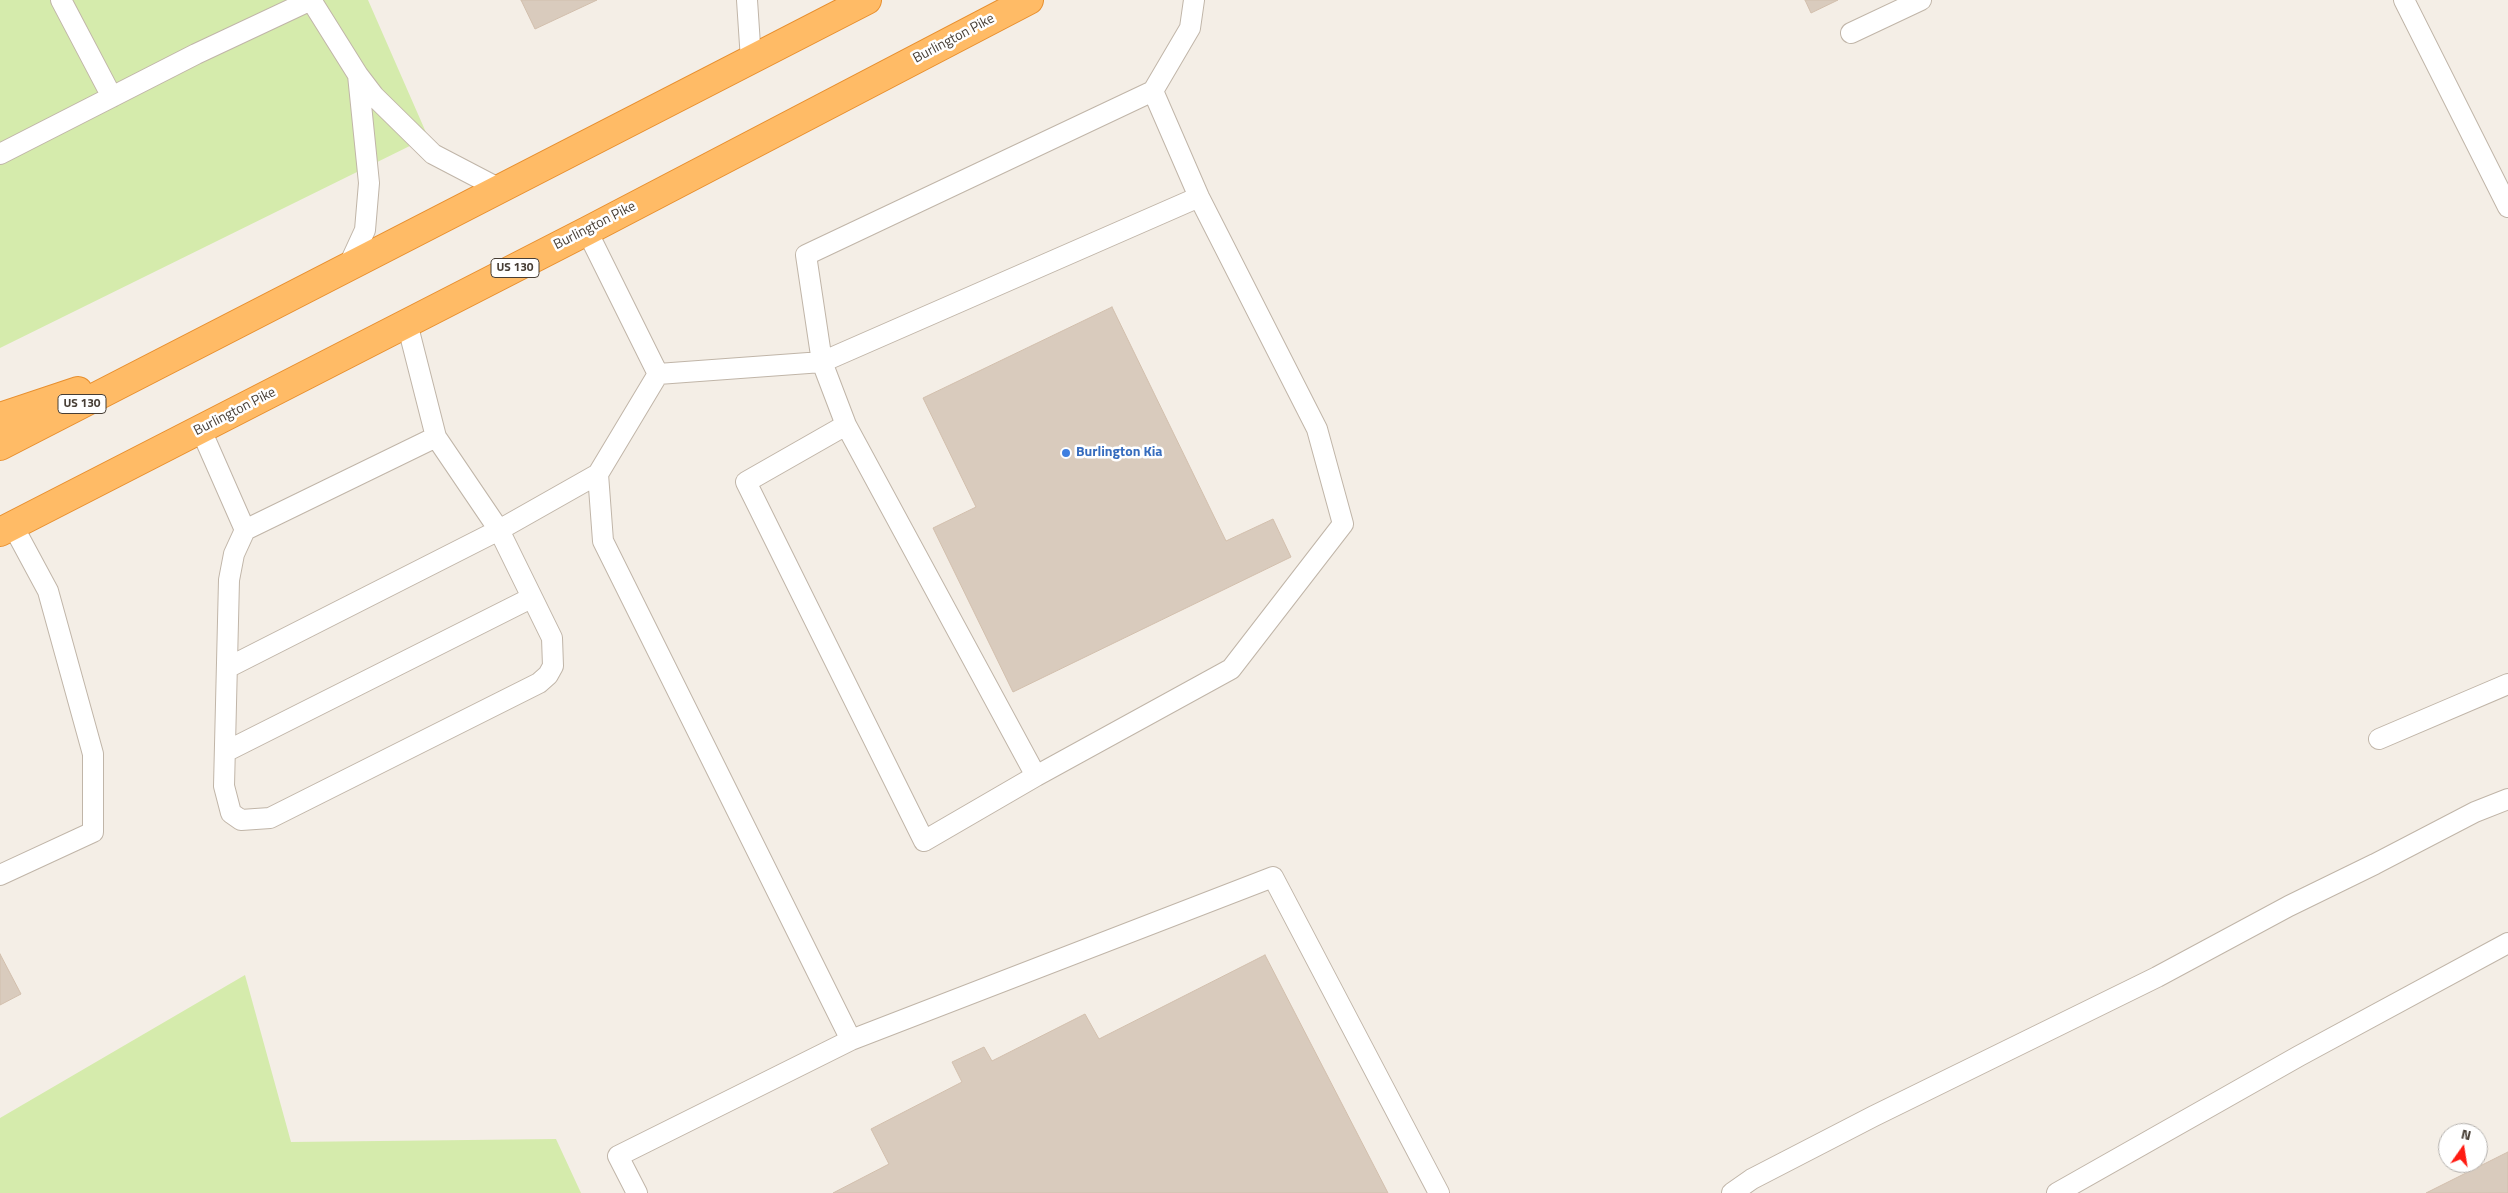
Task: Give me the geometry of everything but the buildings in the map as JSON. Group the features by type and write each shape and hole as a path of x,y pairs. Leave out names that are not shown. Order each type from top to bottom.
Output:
{"highway":[{"name":"US 130","path":"0,446 867,0"},
{"name":"Burlington Pike","path":"6,529 407,324 1029,0"},
{"path":"0,417 164,362"}],"lane":[{"path":"61,0 112,97"},
{"path":"0,154 196,54 311,0 358,75 374,96 433,154 500,189"},
{"path":"747,0 751,60"},
{"path":"1036,776 846,425 822,362 806,255 1154,91 1190,28 1194,0"},
{"path":"1851,33 1921,0"},
{"path":"2404,0 2508,208"},
{"path":"348,267 365,230 369,183 358,75"},
{"path":"846,425 746,482 924,841 1036,776 1231,669 1343,524 1317,429 1199,197 1154,91"},
{"path":"658,374 822,362 1199,197"},
{"path":"586,231 658,374"},
{"path":"407,324 436,437 499,530 552,638 553,666 548,675 539,683 270,818 241,820 231,813 224,786 228,580 234,554 246,530 436,437"},
{"path":"227,668 499,530 598,474 658,374"},
{"path":"201,430 246,530"},
{"path":"598,474 603,541 851,1040"},
{"path":"0,875 93,832 93,754 48,591 6,529"},
{"path":"225,752 531,598"},
{"path":"2379,739 2508,684"},
{"path":"1732,1193 1752,1179 1874,1116 2157,977 2288,906 2375,864 2475,812 2508,798"},
{"path":"637,1193 618,1156 851,1040 1273,877 1439,1193"},
{"path":"2057,1193 2299,1056 2508,943"}],"green space":[{"path":"0,0 368,0 428,137 0,348"},
{"path":"245,975 291,1142 556,1139 581,1193 0,1193 0,1118"}],"place":[{"name":"Burlington Kia","path":"1066,453"}]}
